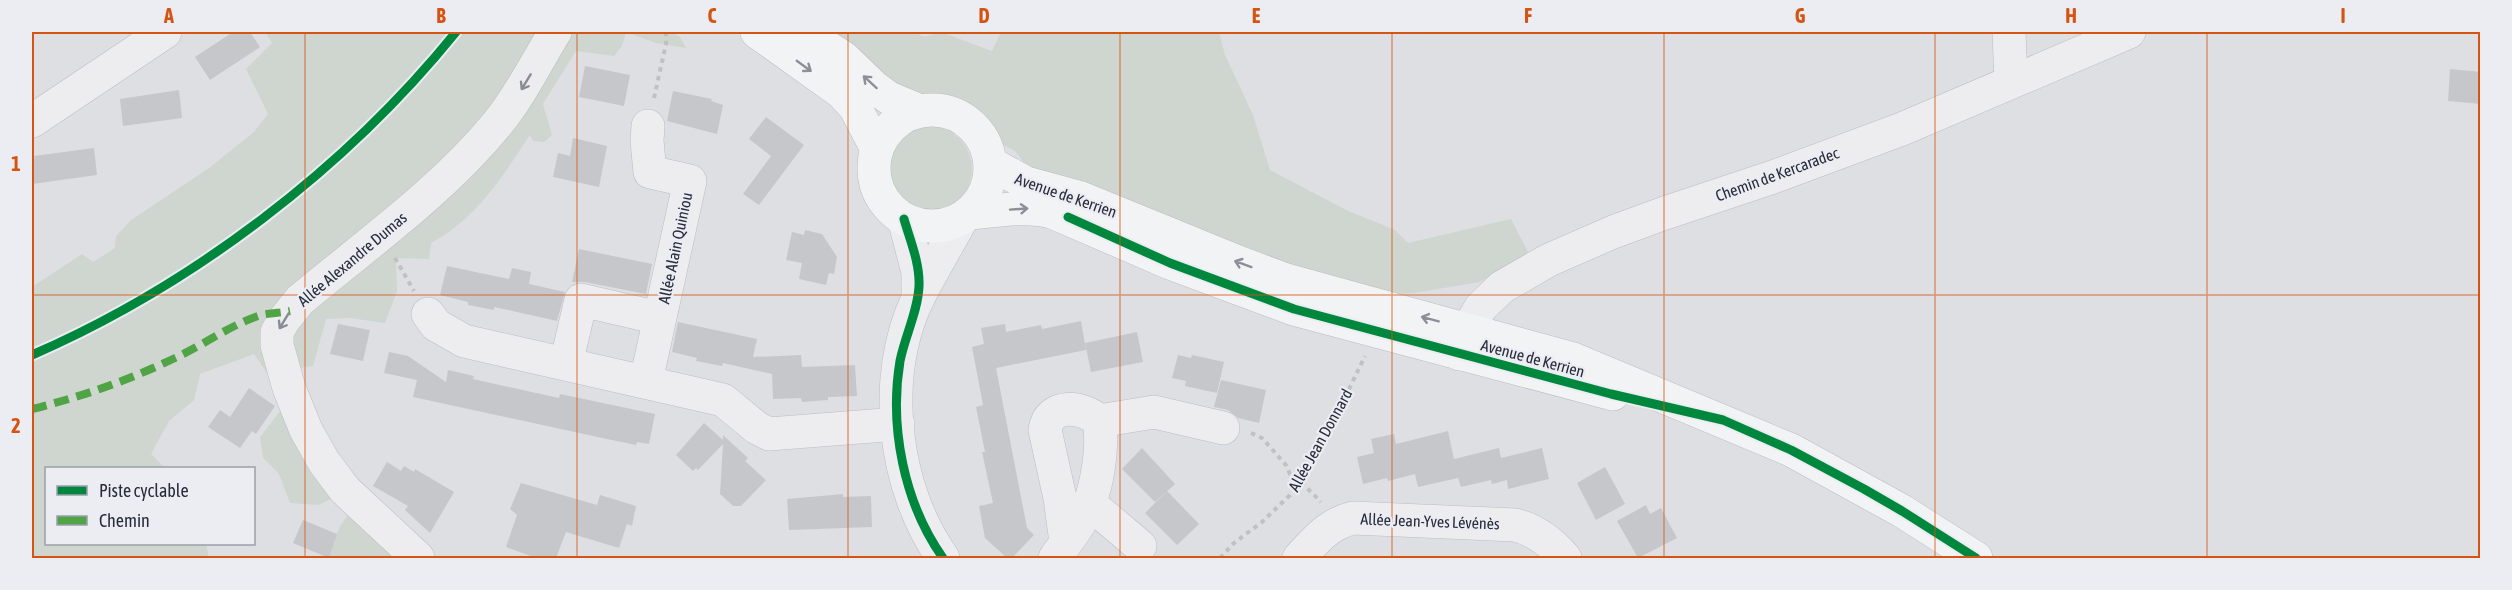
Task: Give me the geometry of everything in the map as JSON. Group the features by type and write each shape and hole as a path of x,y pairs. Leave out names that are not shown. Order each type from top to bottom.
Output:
{"main road":[{"path":"757,32 841,93 855,107 877,149"},
{"path":"804,32 844,58 889,98 920,111"},
{"path":"939,110 958,116 974,128 985,144 990,163 989,181 982,198 966,215 949,224 933,226 904,219 891,209 881,196 875,181 874,165 877,149 884,135 906,116 920,111 939,110"},
{"name":"Avenue de Kerrien","path":"990,163 1026,183 1081,198 1287,280 1464,341 1723,420 1791,450 1864,489 1902,510 1976,558"},
{"name":"Avenue de Kerrien","path":"966,215 1038,208 1140,251 1294,309 1376,332 1464,341"}],"street":[{"path":"36,108 165,32"},
{"name":"Allée Alexandre Dumas","path":"418,558 359,505 333,475 311,440 295,404 277,345 278,332 300,300 381,235 454,170 498,123 517,97 555,32"},
{"path":"2009,32 2011,82"},
{"name":"Chemin de Kercaradec","path":"1464,341 1481,307 1502,286 1576,247 1902,129 2129,32"},
{"name":"Allée Alain Quiniou","path":"646,381 690,181 650,172 648,126"},
{"path":"943,558 920,517 908,483 898,424 900,363 905,338 918,299 966,215"},
{"path":"904,219 918,272 918,299"},
{"name":"Allée Alain Quiniou","path":"566,364 581,300 659,318"},
{"path":"428,314 436,325 464,341 723,400 757,428 769,434 898,424"},
{"path":"1079,409 1091,414 1099,421 1102,444 1086,513 1060,550 1060,498 1045,437 1046,424 1058,412 1079,409"},
{"path":"1099,421 1154,412 1223,428"},
{"path":"1089,502 1140,546"},
{"name":"Allée Jean-Yves Lévénès","path":"1299,558 1327,529 1339,521 1353,518 1515,525 1529,528 1543,537 1565,558"}],"path":[{"path":"648,126 666,44 666,32"},
{"path":"381,235 428,314"},
{"path":"1223,428 1252,433 1262,438 1286,465 1290,474 1300,481"}],"shaded area":[{"path":"265,32 626,32 622,46 614,56 576,51 543,104 552,135 544,142 533,141 530,135 475,209 447,233 431,243 429,259 396,258 397,291 385,323 350,318 326,319 313,366 295,369 340,495 318,505 290,503 279,474 263,458 260,437 281,410 274,383 254,354 200,374 194,400 169,421 151,454 164,467 45,467 45,545 206,545 209,558 32,558 32,287 82,254 93,262 115,248 116,236 131,220 209,168 254,132 268,114 246,69 272,43"},
{"path":"626,32 671,32 680,37 686,48 656,43"},
{"path":"821,32 915,32 924,37 941,32 992,51 1001,32 1219,32 1225,55 1253,115 1270,170 1346,210 1395,230 1408,243 1511,219 1529,254 1480,282 1414,293 1379,295 1034,176 1015,151 991,139 972,118 896,85"},
{"path":"929,126 945,130 959,139 968,153 972,169 968,185 959,199 945,208 929,212 913,208 899,199 890,185 886,169 890,153 899,139 913,130"},
{"path":"351,511 404,558 327,558 340,526"}],"building":[{"path":"233,32 250,32 260,47 210,80 195,57"},
{"path":"585,66 630,75 624,106 579,97"},
{"path":"2450,69 2481,72 2481,104 2448,101"},
{"path":"179,90 182,118 123,126 120,99"},
{"path":"673,91 712,99 711,101 723,105 717,134 667,121"},
{"path":"766,117 804,145 759,205 743,194 771,156 749,139"},
{"path":"573,138 607,146 599,187 553,177 558,153 570,156"},
{"path":"94,148 97,175 32,184 34,156"},
{"path":"805,230 822,234 837,257 834,274 829,273 826,285 799,279 802,263 786,260 792,232 804,235"},
{"path":"579,249 652,264 646,294 585,282 572,282"},
{"path":"447,266 509,279 512,268 531,272 529,284 565,292 557,321 494,307 494,310 468,305 468,302 440,295"},
{"path":"1081,321 1086,350 996,368 1027,528 1034,535 1012,558 1007,558 985,538 979,506 993,503 982,452 985,452 976,407 983,405 972,347 984,344 981,328 1005,324 1006,332 1041,325 1042,329"},
{"path":"678,322 757,339 753,357 801,355 802,367 855,365 857,396 828,397 828,400 802,402 801,398 773,399 772,374 723,363 722,366 696,361 697,358 672,352"},
{"path":"338,324 370,330 363,361 330,354"},
{"path":"1137,332 1143,362 1091,372 1085,343"},
{"path":"389,352 408,356 446,382 448,370 474,376 473,379 559,398 560,394 655,414 649,444 637,442 636,445 413,397 417,380 384,373"},
{"path":"1178,355 1191,358 1192,355 1224,362 1217,393 1185,386 1186,381 1172,378"},
{"path":"1221,380 1266,390 1259,423 1238,418 1228,410 1214,407"},
{"path":"249,388 275,406 256,434 252,431 240,448 208,427 220,410 230,417"},
{"path":"704,423 723,440 723,435 748,458 745,461 766,480 741,506 733,506 720,494 723,444 698,470 696,468 693,471 676,455"},
{"path":"1448,431 1454,459 1499,448 1501,458 1542,448 1549,479 1508,489 1507,480 1492,484 1491,480 1461,487 1458,478 1418,487 1415,474 1363,484 1357,457 1374,453 1371,439 1394,434 1396,444"},
{"path":"1142,448 1175,484 1155,502 1122,469"},
{"path":"387,462 401,471 404,466 414,472 415,469 454,492 430,533 405,510 408,506 373,486"},
{"path":"1605,467 1625,504 1596,520 1577,483"},
{"path":"521,483 597,505 600,495 636,506 632,526 627,524 619,548 566,532 556,558 536,558 506,547 517,515 510,509"},
{"path":"1167,491 1199,524 1177,545 1145,513"},
{"path":"843,494 843,497 871,496 872,527 789,530 787,499"},
{"path":"1646,505 1650,514 1661,508 1677,538 1638,558 1617,521"},
{"path":"303,520 337,534 329,558 293,543"}],"marked path":[{"path":"32,409 69,399 140,374 258,316 290,311"}],"cycle path":[{"path":"32,355 92,327 151,294 208,258 263,218 316,176 366,130 413,82 456,32"},
{"path":"1068,217 1170,263 1294,309 1611,394 1723,420 1791,450 1864,489 1976,558"},
{"path":"904,219 916,260 919,286 900,361 897,386 898,438 909,489 918,513 943,558"}]}
